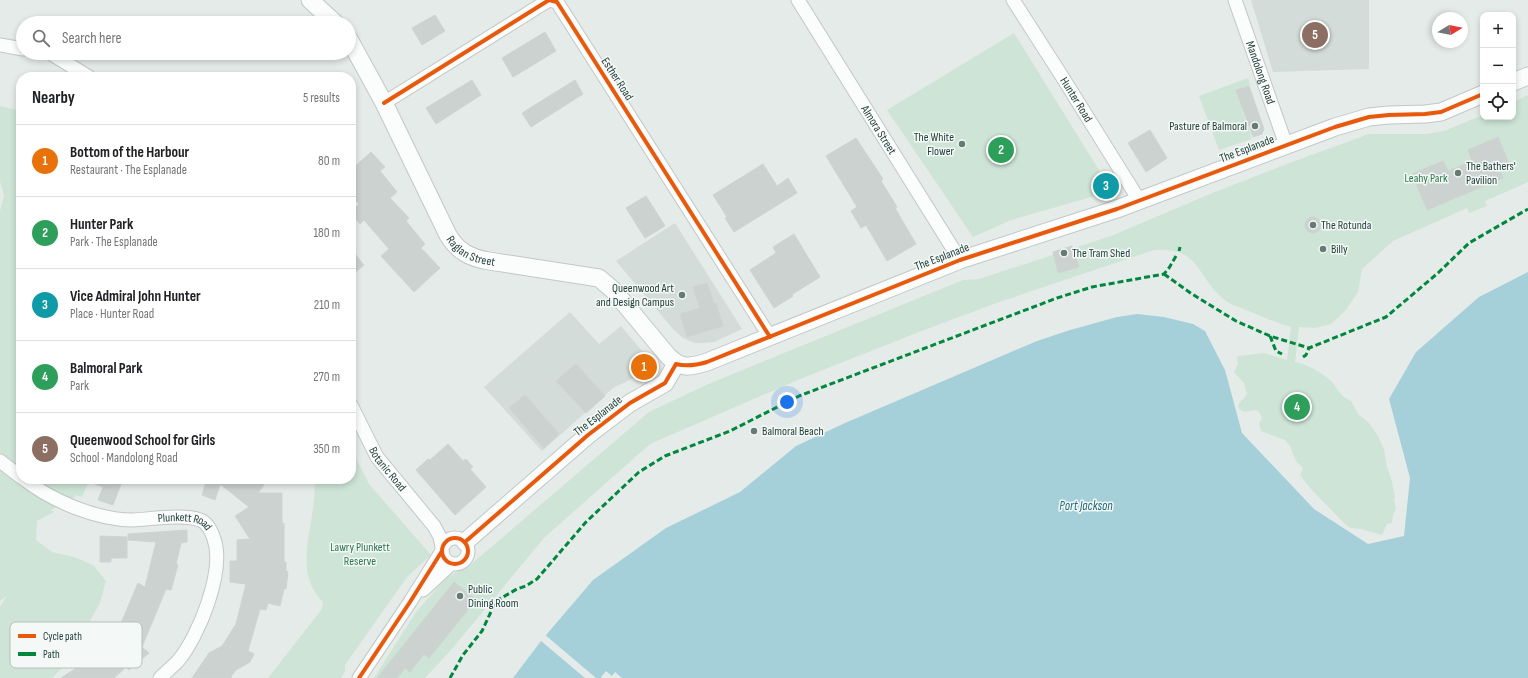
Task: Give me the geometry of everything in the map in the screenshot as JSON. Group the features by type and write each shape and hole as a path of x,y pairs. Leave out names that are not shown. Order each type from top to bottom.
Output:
{"street":[{"path":"310,0 327,16"},
{"name":"Esther Road","path":"384,103 549,0 557,2 770,337"},
{"name":"Almora Street","path":"798,0 960,260"},
{"name":"Hunter Road","path":"1012,0 1140,200"},
{"name":"Mandolong Road","path":"1235,0 1286,145"},
{"path":"0,45 16,48"},
{"name":"Raglan Street","path":"356,52 384,103 448,235 458,249 471,257 485,260 599,278 613,290 676,364"},
{"path":"61,60 81,72"},
{"path":"1516,81 1528,76"},
{"name":"The Esplanade","path":"359,678 450,545 630,403 665,384 676,364 682,366 707,362 960,260 1017,240 1085,220 1335,127 1369,117 1389,114 1425,114 1441,112 1480,95"},
{"name":"Botanic Road","path":"356,415 377,457 434,526 440,538 450,545"},
{"path":"0,461 16,473"},
{"name":"Plunkett Road","path":"30,484 53,498 96,514 117,519 132,520 185,517 202,520 211,531 217,548 215,574 209,600 195,633 178,660 160,678"},
{"path":"450,545 444,559 451,564"},
{"name":"The Esplanade","path":"410,602 451,564 460,564 466,558 468,550 450,545"}],"shaded area":[{"path":"1251,0 1369,0 1369,69 1273,72"},
{"name":"Queenwood Art and Design Campus","path":"675,223 742,329 714,342 695,343 683,338 673,329 616,261"},
{"path":"570,312 599,344 621,326 653,364 653,369 613,388 542,451 484,387"}],"green space":[{"path":"1014,33 1112,191 1011,220 973,237 887,110"},
{"path":"1248,78 1250,85 1236,90 1252,139 1219,150 1199,96"},
{"name":"Leahy Park","path":"1528,95 1528,182 1485,201 1487,206 1469,213 1467,208 1393,241 1362,269 1358,292 1346,310 1331,324 1315,328 1299,327 1295,362 1304,364 1314,369 1331,381 1342,395 1351,401 1358,414 1369,423 1378,436 1384,450 1395,497 1394,500 1396,510 1393,514 1392,523 1387,524 1382,535 1361,529 1351,528 1346,525 1310,488 1300,475 1303,468 1296,461 1290,446 1285,440 1261,431 1259,423 1262,419 1260,413 1256,410 1245,412 1239,409 1238,405 1247,394 1244,383 1234,372 1238,364 1237,357 1264,353 1287,360 1291,327 1280,324 1226,301 1216,292 1190,258 1181,253 1169,250 1154,250 1002,301 919,332 800,379 650,444 544,538 451,650 425,678 374,678 416,612 447,577 468,567 649,412 706,385 963,280 979,279 1111,236 1210,194 1369,134 1426,134 1444,131 1480,116 1480,120 1516,120 1516,101"},
{"path":"0,106 16,110 16,484 88,484 82,497 76,495 75,497 51,510 54,512 37,521 36,540 52,552 74,557 93,565 106,581 100,603 90,622 10,622 10,668 62,668 52,678 0,678 0,607 7,596 0,601 0,470 4,456 0,453 0,211 4,195 0,181"},
{"name":"Lawry Plunkett Reserve","path":"356,459 369,484 431,555 407,577 345,665 345,671 341,678 268,678 322,609 323,602 313,589 308,574 308,543 314,484 356,484"}],"water":[{"name":"Port Jackson","path":"1528,272 1528,678 513,678 541,641 593,580 666,528 740,492 796,446 845,423 1037,341 1117,317 1137,314 1164,317 1193,324 1205,331 1225,370 1242,433 1314,509 1368,544 1404,536 1410,478 1389,399 1416,352 1479,297"}],"pier":[{"path":"544,634 596,678 585,678 541,641 539,639"},
{"path":"606,671 612,676 615,672 622,678 602,678 601,677"}],"building":[{"path":"435,15 445,31 422,45 412,28"},
{"path":"545,32 556,51 513,77 502,58"},
{"path":"472,80 481,95 436,124 426,108"},
{"path":"575,80 583,94 531,127 522,113"},
{"path":"1249,86 1264,129 1262,134 1253,137 1236,90"},
{"path":"1150,130 1167,158 1146,172 1128,143"},
{"name":"The Bathers' Pavilion","path":"1498,137 1510,166 1500,170 1503,178 1427,210 1412,174 1443,161 1448,171 1472,161 1468,150"},
{"path":"856,138 883,179 881,181 897,207 895,208 916,244 887,261 866,225 861,228 851,211 857,207 826,156"},
{"path":"371,152 385,167 380,171 397,192 390,198 409,218 406,221 425,244 421,248 440,268 414,292 381,256 389,249 364,220 360,224 356,219 356,207 359,204 356,201 356,166"},
{"path":"763,164 777,186 788,178 797,193 734,232 725,218 727,217 713,195"},
{"path":"646,196 665,226 645,238 626,208"},
{"name":"The Rotunda","path":"1313,217 1319,219 1321,225 1319,231 1313,233 1307,231 1305,225 1307,219"},
{"path":"794,234 820,277 791,295 793,296 774,308 750,270 776,253 773,247"},
{"path":"1072,246 1079,267 1058,273 1053,252"},
{"path":"356,255 364,265 356,272"},
{"path":"707,283 714,304 716,303 723,326 687,337 680,314 700,308 693,287"},
{"path":"576,364 605,396 586,413 556,381"},
{"path":"525,395 559,434 544,448 509,408"},
{"path":"448,444 463,461 466,459 473,467 470,469 486,487 455,515 416,470"},
{"path":"95,484 121,484 113,505 98,500 103,487"},
{"path":"205,484 220,484 215,500 202,495"},
{"path":"220,484 263,484 264,485 258,493 282,493 284,562 286,562 286,571 288,572 286,589 284,589 280,606 268,603 266,610 260,609 248,651 254,654 250,662 236,670 231,678 192,678 209,653 222,646 236,624 246,584 230,582 230,561 237,561 237,540 250,539 235,516 249,507"},
{"path":"187,530 187,542 181,543 176,564 178,565 171,590 166,589 142,647 142,622 122,622 138,583 145,587 156,542 128,540 128,534"},
{"path":"100,536 127,537 127,558 111,558 111,562 100,562"},
{"path":"454,582 476,600 429,658 424,654 410,672 405,668 397,678 377,678"},
{"path":"142,647 149,653 142,659"},
{"path":"76,668 125,668 114,678 61,678"}],"marked path":[{"path":"1164,274 1192,294 1236,321 1270,336 1309,348 1386,317 1438,273 1469,243 1528,209"},
{"path":"1179,251 1180,247"},
{"path":"450,678 463,655 482,631 496,601 537,579 586,522 639,472 665,456 730,431 799,396 1057,298 1092,287 1164,274 1176,256"},
{"path":"1270,336 1276,351 1282,354"},
{"path":"1303,357 1306,355 1309,348"}],"cycle path":[{"path":"384,103 549,0 557,2 770,337"},
{"path":"465,542 588,435 630,403 665,383 676,364 692,365 707,362 960,260 1117,209 1335,127 1369,117 1441,112 1480,95"},
{"path":"455,538 464,542 468,551 464,560 455,564 446,560 442,551 446,542 455,538"},
{"path":"359,678 442,551"}],"place":[{"name":"Queenwood School for Girls","path":"1315,35"},
{"name":"Pasture of Balmoral","path":"1255,126"},
{"name":"The White Flower","path":"962,144"},
{"name":"Hunter Park","path":"1001,150"},
{"name":"The Bathers' Pavilion","path":"1458,173"},
{"name":"Vice Admiral John Hunter","path":"1106,186"},
{"name":"The Rotunda","path":"1313,225"},
{"name":"Billy","path":"1323,249"},
{"name":"The Tram Shed","path":"1064,253"},
{"name":"Queenwood Art and Design Campus","path":"682,295"},
{"name":"Bottom of the Harbour","path":"644,367"},
{"name":"Balmoral Park","path":"1297,407"},
{"name":"Balmoral Beach","path":"754,431"},
{"name":"Public Dining Room","path":"460,596"}]}
